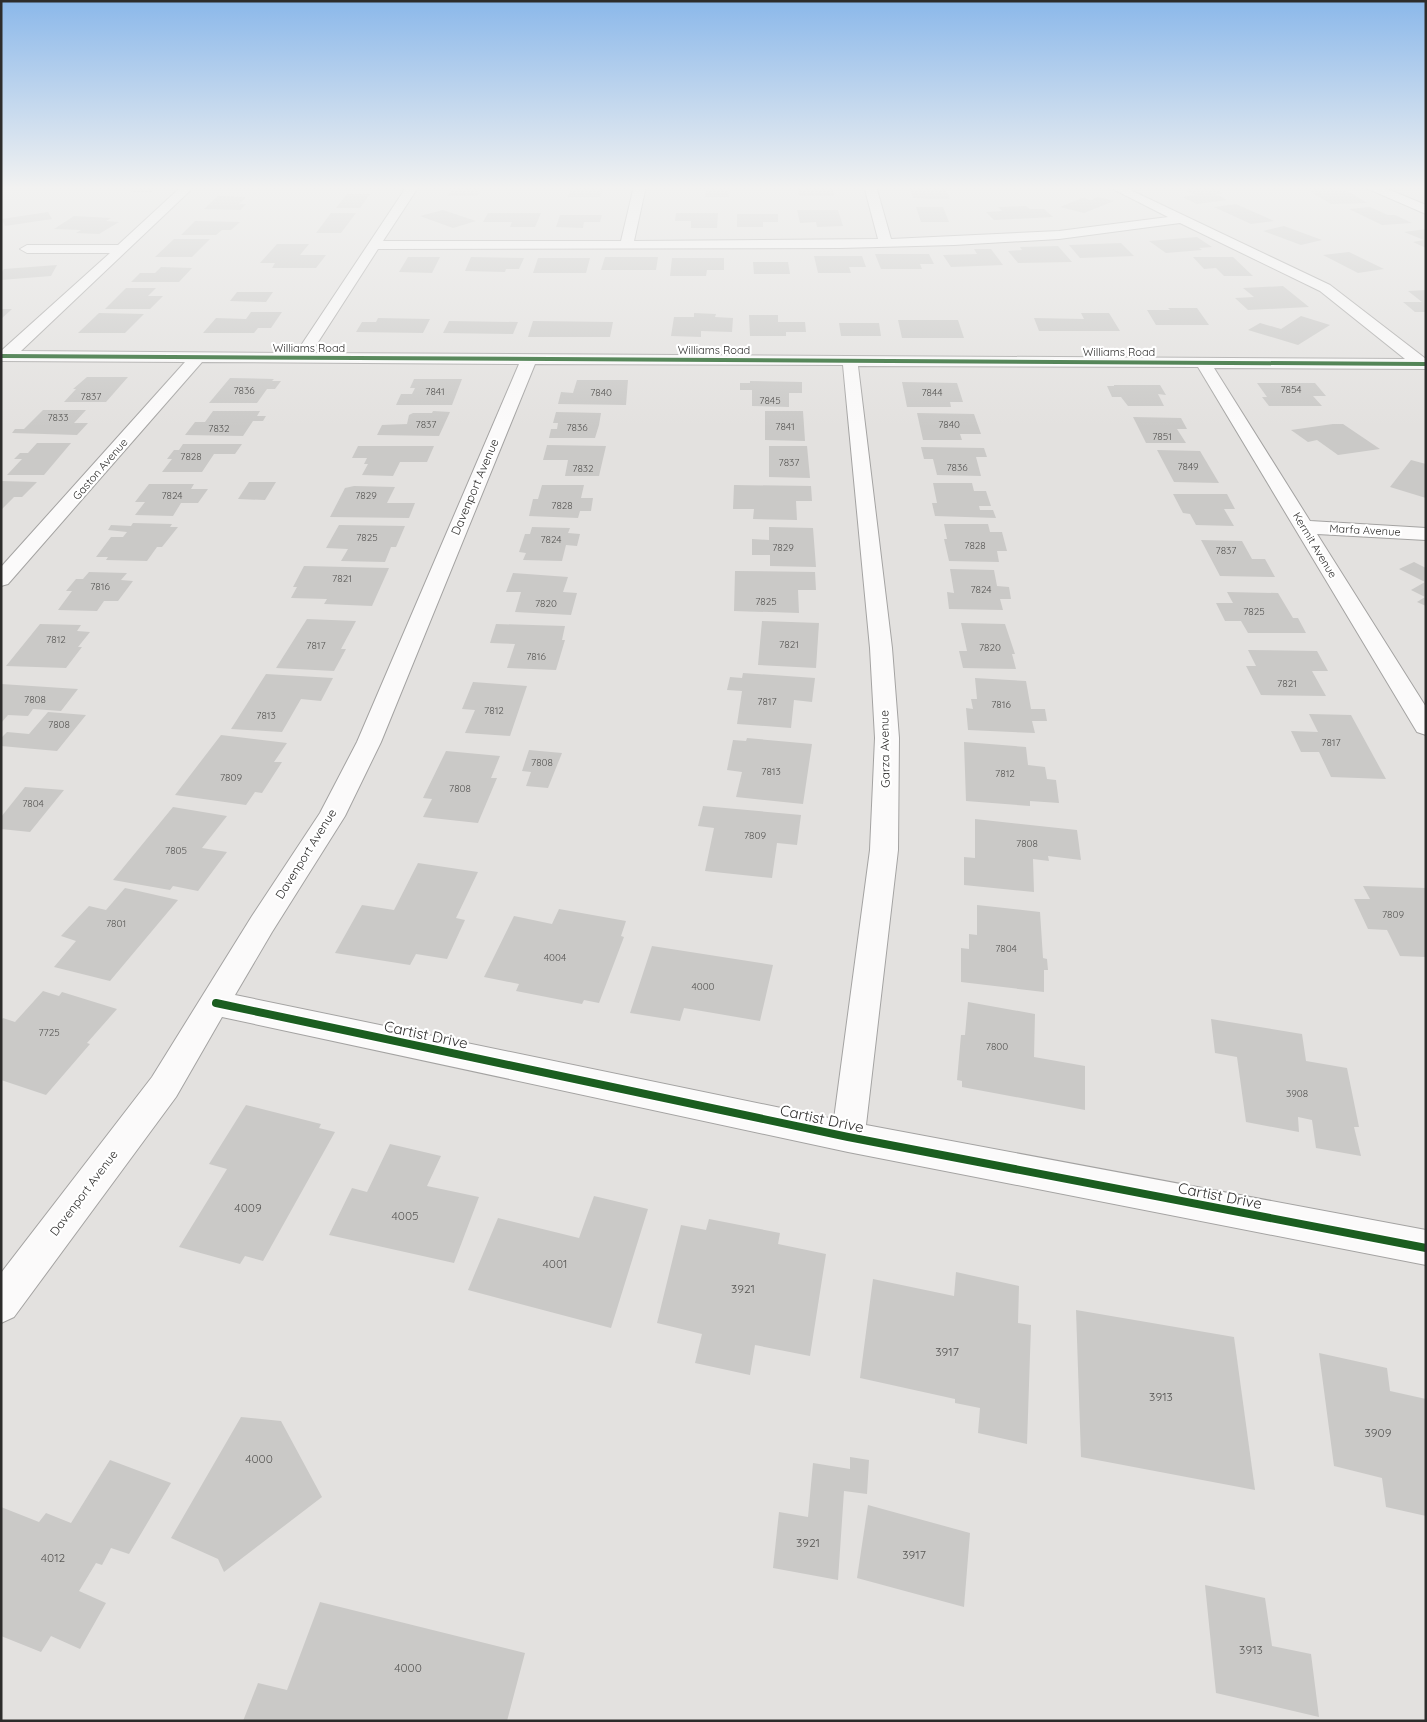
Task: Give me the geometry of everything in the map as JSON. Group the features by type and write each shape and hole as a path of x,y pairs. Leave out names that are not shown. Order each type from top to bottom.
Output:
{"street":[{"path":"4,356 105,266"},
{"path":"300,358 361,266"},
{"path":"1280,266 1325,288 1424,364"},
{"name":"Williams Road","path":"4,356 1424,364"},
{"name":"Gaston Avenue","path":"1,580 198,357"},
{"name":"Davenport Avenue","path":"1,1304 164,1088 262,924 332,816 369,742 529,359"},
{"name":"Garza Avenue","path":"848,1137 884,850 887,738 881,648 850,361"},
{"name":"Kermit Avenue","path":"1203,363 1426,727"},
{"name":"Marfa Avenue","path":"1304,527 1426,534"},
{"name":"Cartist Drive","path":"216,1003 848,1137 1426,1248"}],"building":[{"path":"56,266 51,276 1,280 1,273 4,269"},
{"path":"273,266 317,266 316,268 272,268"},
{"path":"402,266 435,266 432,273 399,272"},
{"path":"467,266 520,266 519,269 506,269 505,272 465,271"},
{"path":"535,266 588,266 586,273 533,273"},
{"path":"602,266 657,266 656,270 601,270"},
{"path":"671,266 724,266 724,270 707,270 706,276 670,276"},
{"path":"753,266 789,266 790,274 754,274"},
{"path":"816,266 866,267 849,267 851,273 818,273"},
{"path":"880,266 921,266 922,269 881,269"},
{"path":"1202,266 1243,266 1253,276 1224,276 1216,268 1204,269"},
{"path":"1345,266 1379,266 1384,269 1358,273"},
{"path":"161,267 192,268 179,282 131,282 140,273 155,273"},
{"path":"1283,286 1309,307 1248,310 1235,298 1254,297 1243,288"},
{"path":"126,288 156,288 148,296 163,296 150,309 105,309"},
{"path":"1426,290 1426,312 1415,312 1403,302 1422,302 1408,291"},
{"path":"237,292 273,292 266,302 230,301"},
{"path":"1168,308 1197,308 1209,325 1156,325 1147,310 1170,310"},
{"path":"1,309 12,309 1,319"},
{"path":"251,312 282,312 271,328 258,328 254,333 203,333 216,318 246,319"},
{"path":"99,313 144,314 125,333 78,333"},
{"path":"694,313 716,314 715,317 733,318 732,332 701,331 701,337 671,336 674,317 694,317"},
{"path":"1081,313 1109,313 1120,331 1039,331 1034,318 1084,319"},
{"path":"749,315 778,315 778,322 805,322 806,332 786,332 786,336 750,336"},
{"path":"1301,316 1330,325 1298,345 1248,330 1260,323 1281,329"},
{"path":"378,318 430,319 423,333 356,332 362,322 376,322"},
{"path":"898,320 958,320 964,338 902,338"},
{"path":"449,321 518,322 513,334 443,333"},
{"path":"533,321 613,322 610,337 528,337"},
{"path":"839,323 879,323 881,336 841,336"},
{"path":"87,377 128,377 106,402 64,402 76,389 73,389"},
{"path":"230,378 274,379 272,381 281,381 275,389 267,389 257,403 209,403"},
{"path":"414,379 462,379 452,405 396,405 401,394 412,394 415,388 410,388"},
{"path":"577,380 628,380 626,405 558,404 561,392 573,393"},
{"path":"750,381 802,382 802,393 789,393 789,407 752,406 752,390 740,390 740,383 750,383"},
{"path":"902,382 957,383 963,402 950,402 951,407 907,407"},
{"path":"1257,383 1315,383 1326,396 1313,396 1322,406 1269,406 1262,397 1267,397"},
{"path":"1160,385 1166,395 1158,394 1164,406 1128,406 1121,397 1112,397 1107,386"},
{"path":"43,410 86,410 74,423 88,423 77,435 12,433 15,429 24,429"},
{"path":"213,411 260,411 257,416 266,416 263,421 253,421 243,436 185,435 195,422 205,422"},
{"path":"433,411 450,412 439,436 377,435 382,425 407,424 409,415 413,413 432,413"},
{"path":"765,411 803,411 805,441 765,440"},
{"path":"556,412 601,413 595,438 549,438 551,429 557,429 558,423 553,423"},
{"path":"917,413 974,414 981,434 960,434 962,440 923,440"},
{"path":"1133,417 1181,418 1187,429 1177,429 1186,443 1146,443"},
{"path":"1343,424 1380,449 1338,455 1317,440 1308,442 1291,430"},
{"path":"37,443 71,443 44,475 7,475 22,459 14,459 20,453 28,453"},
{"path":"183,444 242,444 235,454 214,454 202,472 162,472 172,459 167,459 174,450 179,450"},
{"path":"547,445 606,446 599,476 565,476 568,460 543,460"},
{"path":"358,446 434,446 427,462 400,462 393,476 362,475 368,464 364,464 367,458 352,458"},
{"path":"769,446 807,446 810,478 769,477"},
{"path":"921,447 984,448 987,457 976,457 981,476 937,475 933,459 924,459"},
{"path":"1157,450 1200,451 1219,483 1174,482"},
{"path":"1411,460 1426,464 1426,498 1390,487"},
{"path":"1,481 37,482 22,497 14,497 1,510"},
{"path":"249,482 276,482 265,500 238,499"},
{"path":"933,483 972,483 974,491 986,491 991,506 979,506 980,510 993,510 996,518 935,516 932,503 937,503"},
{"path":"149,484 194,484 191,489 208,489 198,503 181,503 173,516 135,515 145,502 135,502"},
{"path":"542,485 584,485 581,498 593,498 591,511 580,511 578,518 529,516 533,499 538,499"},
{"path":"734,485 811,486 812,501 796,501 797,520 753,519 754,509 733,509"},
{"path":"354,486 395,487 387,503 415,503 409,518 330,517 345,488"},
{"path":"1173,494 1227,494 1235,509 1224,509 1234,526 1196,525 1190,514 1183,513"},
{"path":"133,523 172,524 170,527 178,527 162,547 157,547 147,561 106,560 108,557 96,557 111,537 123,537 127,532 108,530 111,525 131,526"},
{"path":"944,524 988,524 990,532 1002,532 1007,551 997,551 999,562 949,561 944,539 947,539"},
{"path":"339,525 405,526 396,547 391,547 385,562 341,561 348,549 326,548"},
{"path":"532,527 570,528 568,533 580,534 577,546 566,545 562,561 523,560 526,553 519,552 525,534 530,534"},
{"path":"769,527 813,528 816,567 770,566 770,555 752,555 752,539 769,540"},
{"path":"1201,540 1242,541 1252,559 1265,559 1275,577 1220,576"},
{"path":"1414,562 1426,568 1426,606 1417,602 1425,597 1411,590 1425,582 1399,569"},
{"path":"304,566 389,568 372,606 324,604 327,599 291,598 297,587 293,587"},
{"path":"950,569 994,570 997,586 1009,587 1011,599 1000,599 1003,610 949,609 947,592 954,593"},
{"path":"735,571 815,572 816,590 798,590 799,613 734,611"},
{"path":"89,572 127,573 121,580 133,581 118,601 104,601 97,611 58,610 72,591 66,591 76,579 83,579"},
{"path":"513,573 568,577 563,592 577,593 571,615 515,612 521,592 506,592"},
{"path":"1227,592 1278,593 1293,618 1298,618 1306,633 1248,633 1241,621 1225,621 1216,603 1233,603"},
{"path":"307,619 356,621 341,649 346,649 334,671 276,668"},
{"path":"762,621 819,623 816,668 758,665"},
{"path":"961,623 1005,624 1015,654 1012,654 1016,669 963,668 959,651 967,651"},
{"path":"40,624 81,625 77,631 90,632 78,647 82,647 66,668 6,666"},
{"path":"496,624 565,626 562,640 565,640 556,670 507,668 515,644 490,643"},
{"path":"1248,650 1317,651 1328,671 1312,671 1326,696 1261,695 1246,666 1256,666"},
{"path":"743,673 815,678 812,702 794,700 791,728 737,724 742,691 727,690 730,677 742,678"},
{"path":"266,674 333,678 321,701 301,699 282,732 231,729"},
{"path":"975,678 1026,681 1031,709 1045,709 1047,721 1032,721 1035,733 968,730 966,708 973,709 971,699 977,699"},
{"path":"473,682 527,686 510,736 465,733 475,710 462,709"},
{"path":"1,684 78,689 61,711 33,709 28,716 8,715 1,723"},
{"path":"48,712 86,715 57,751 1,746 1,738 7,732 29,734"},
{"path":"1309,714 1351,715 1386,779 1331,777 1319,752 1301,752 1291,731 1318,732"},
{"path":"221,735 287,743 274,762 282,762 262,793 255,792 246,805 175,795"},
{"path":"747,738 812,744 803,804 736,797 742,772 727,770 733,740 746,741"},
{"path":"964,742 1026,747 1028,765 1045,767 1047,779 1056,780 1059,803 1030,801 1030,806 966,801"},
{"path":"529,750 562,753 548,788 526,786 531,772 522,771"},
{"path":"446,751 500,756 491,778 497,778 478,823 423,817 432,799 423,798"},
{"path":"25,787 64,790 30,832 1,829 1,817"},
{"path":"703,806 801,815 797,845 777,843 772,878 705,871 714,828 698,826"},
{"path":"173,807 227,816 202,848 227,852 198,891 173,886 170,890 113,880"},
{"path":"975,819 1077,830 1081,860 1048,856 1049,861 1033,859 1034,892 964,885 964,857 975,858"},
{"path":"418,863 478,872 456,918 465,920 447,959 416,954 410,965 335,953 362,905 394,910"},
{"path":"1363,886 1426,888 1426,957 1400,956 1387,930 1368,929 1354,899 1370,899"},
{"path":"125,888 178,900 110,981 54,967 76,941 61,936 89,906 106,910"},
{"path":"977,905 1040,912 1043,958 1047,959 1048,970 1044,970 1044,992 961,982 961,948 969,949 969,934 977,935"},
{"path":"559,909 626,921 621,936 624,937 599,1003 584,1000 582,1004 516,991 519,984 484,977 514,916 552,924"},
{"path":"652,946 773,965 760,1021 684,1008 680,1021 630,1013"},
{"path":"43,991 59,996 62,992 117,1009 46,1095 1,1080 1,1020 3,1018 15,1022"},
{"path":"968,1002 1035,1014 1034,1057 1085,1066 1085,1110 962,1087 962,1081 957,1080 961,1035 965,1035"},
{"path":"1211,1019 1302,1034 1306,1061 1347,1068 1359,1127 1354,1127 1361,1156 1316,1148 1312,1120 1298,1117 1299,1132 1246,1122 1237,1057 1215,1053"},
{"path":"246,1105 321,1124 319,1128 335,1132 263,1261 245,1256 240,1264 179,1247 227,1169 209,1164"},
{"path":"390,1144 441,1156 427,1186 479,1197 454,1263 329,1235 352,1188 367,1192"},
{"path":"594,1196 648,1209 611,1328 468,1290 498,1218 579,1238"},
{"path":"709,1219 780,1233 778,1244 826,1254 810,1356 755,1345 750,1375 695,1363 702,1334 657,1323 681,1225 706,1230"},
{"path":"956,1272 1019,1286 1018,1323 1031,1325 1027,1444 978,1433 980,1408 955,1403 955,1399 860,1378 873,1279 954,1296"},
{"path":"1076,1310 1234,1337 1255,1490 1081,1457"},
{"path":"1319,1353 1387,1368 1390,1391 1426,1399 1426,1516 1386,1507 1382,1478 1334,1466"},
{"path":"241,1417 281,1421 322,1497 224,1572 218,1559 171,1538"},
{"path":"850,1457 869,1460 867,1494 844,1491 838,1580 773,1568 779,1512 808,1517 813,1463 850,1469"},
{"path":"110,1460 171,1483 129,1554 111,1548 102,1565 96,1563 79,1591 106,1603 80,1649 51,1636 41,1652 1,1636 1,1507 39,1522 46,1513 71,1523"},
{"path":"868,1505 970,1533 964,1607 857,1578"},
{"path":"1205,1585 1265,1598 1272,1646 1311,1654 1319,1717 1216,1693"},
{"path":"320,1602 525,1653 507,1721 243,1721 258,1683 287,1690"}],"cycle path":[{"path":"1,356 1426,364"},
{"path":"216,1003 848,1137 1426,1248"}]}
